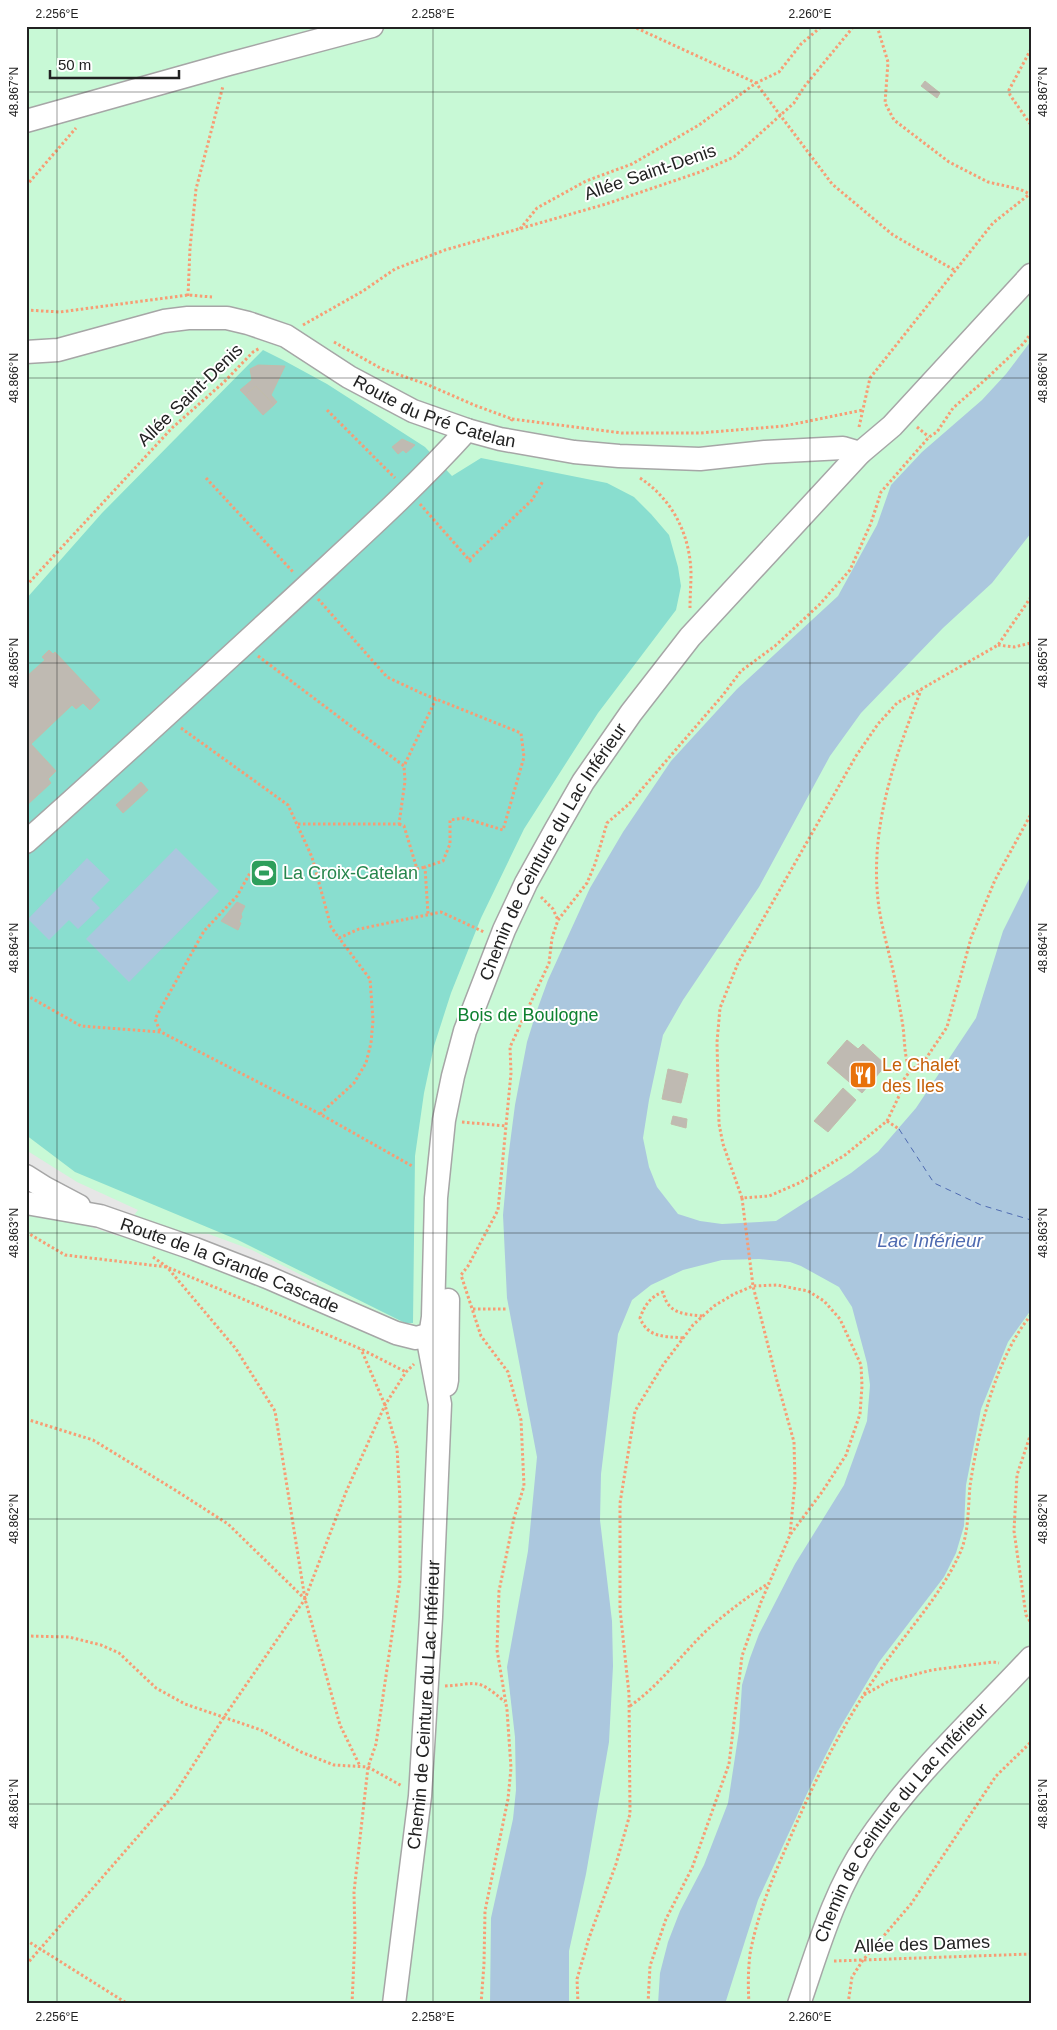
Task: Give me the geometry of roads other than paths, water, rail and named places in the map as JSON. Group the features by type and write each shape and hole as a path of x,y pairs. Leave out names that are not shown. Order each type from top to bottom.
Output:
{"street":[{"path":"26,121 372,26"},
{"name":"Chemin de Ceinture du Lac Inférieur","path":"394,2004 420,1796 440,1404 447,1380 446,1345 452,1179 459,1122 476,1042 506,957 536,892 571,828 614,761 678,673 810,523 884,444 892,426 1031,275"},
{"name":"Route du Pré Catelan","path":"26,352 58,350 164,321 188,318 227,318 248,322 286,336 349,377 413,411 467,430 500,439 574,452 700,459 766,452 843,448 859,443"},
{"name":"Chemin de Ceinture du Lac Inférieur","path":"440,1404 422,1336 431,1330 433,1317 438,1179 444,1120 465,1031 504,930 526,883 583,782 632,713 690,637 859,443 892,426"},
{"path":"26,842 169,714 307,586 439,462 467,430"},
{"path":"26,1176 45,1188 100,1216"},
{"name":"Route de la Grande Cascade","path":"26,1204 100,1216 267,1277 389,1330 422,1336"},
{"name":"Chemin de Ceinture du Lac Inférieur","path":"799,2004 836,1898 866,1844 908,1789 1031,1658"}],"water":[{"name":"Lac Inférieur","path":"1031,341 1031,533 992,583 943,628 861,713 830,756 759,887 683,1000 663,1035 643,1138 649,1167 657,1187 678,1214 700,1221 722,1224 776,1221 851,1173 878,1152 916,1108 976,1018 1003,931 1031,875 1031,1310 1008,1342 981,1409 966,1485 964,1526 956,1553 944,1577 879,1662 838,1731 817,1772 758,1900 725,2004 658,2004 660,1973 668,1942 680,1911 704,1865 728,1803 739,1731 742,1685 750,1658 759,1634 795,1564 844,1485 867,1421 870,1385 867,1363 852,1307 839,1287 790,1262 759,1259 722,1260 683,1270 651,1285 632,1300 618,1334 601,1474 600,1520 612,1621 613,1666 609,1742 586,1874 569,1951 569,2004 490,2004 491,1918 513,1819 516,1790 515,1737 507,1667 528,1551 537,1457 507,1298 503,1215 515,1105 527,1042 536,1013 548,980 590,888 623,832 671,761 737,689 838,596 877,525 891,485 922,452 982,400 1006,374"},
{"path":"176,848 219,891 129,982 86,939"},
{"path":"87,858 110,880 91,899 100,908 78,929 69,920 49,940 28,919"}],"place":[{"name":"La Croix-Catelan","path":"264,873"},
{"name":"Le Chalet des Iles","path":"863,1075"}],"park label":[{"name":"Bois de Boulogne","path":"528,1015"}]}
